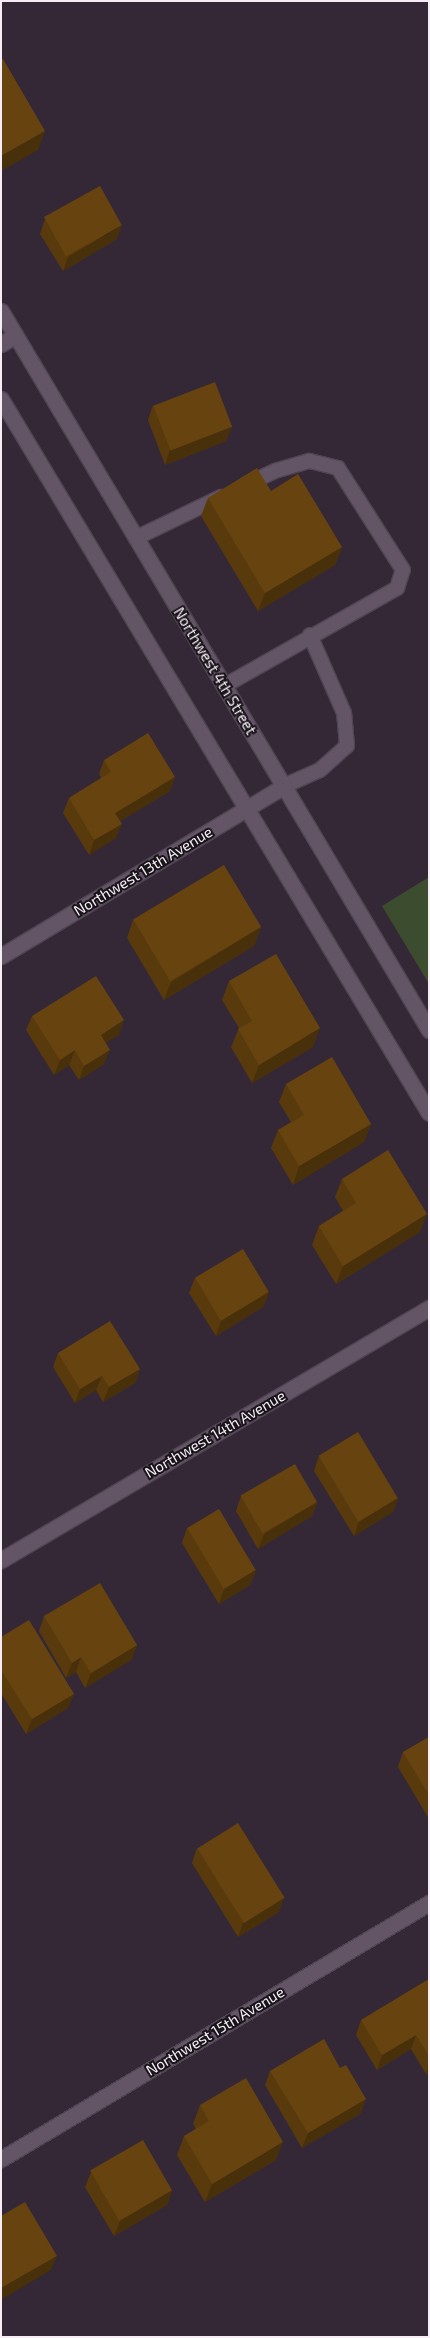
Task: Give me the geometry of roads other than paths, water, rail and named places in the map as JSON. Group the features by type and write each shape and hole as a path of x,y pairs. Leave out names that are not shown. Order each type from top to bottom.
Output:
{"street":[{"name":"Northwest 4th Street","path":"1,311 429,1030"},
{"path":"1,344 16,335"},
{"path":"1,399 429,1113"},
{"name":"Northwest 13th Avenue","path":"1,956 284,786"},
{"name":"Northwest 14th Avenue","path":"1,1560 429,1308"},
{"name":"Northwest 15th Avenue","path":"1,2160 429,1903"}],"lane":[{"path":"136,538 275,470 309,461 338,468 403,570 397,588 310,635 224,686"},
{"path":"284,786 320,770 347,746 344,713 310,635"}]}
